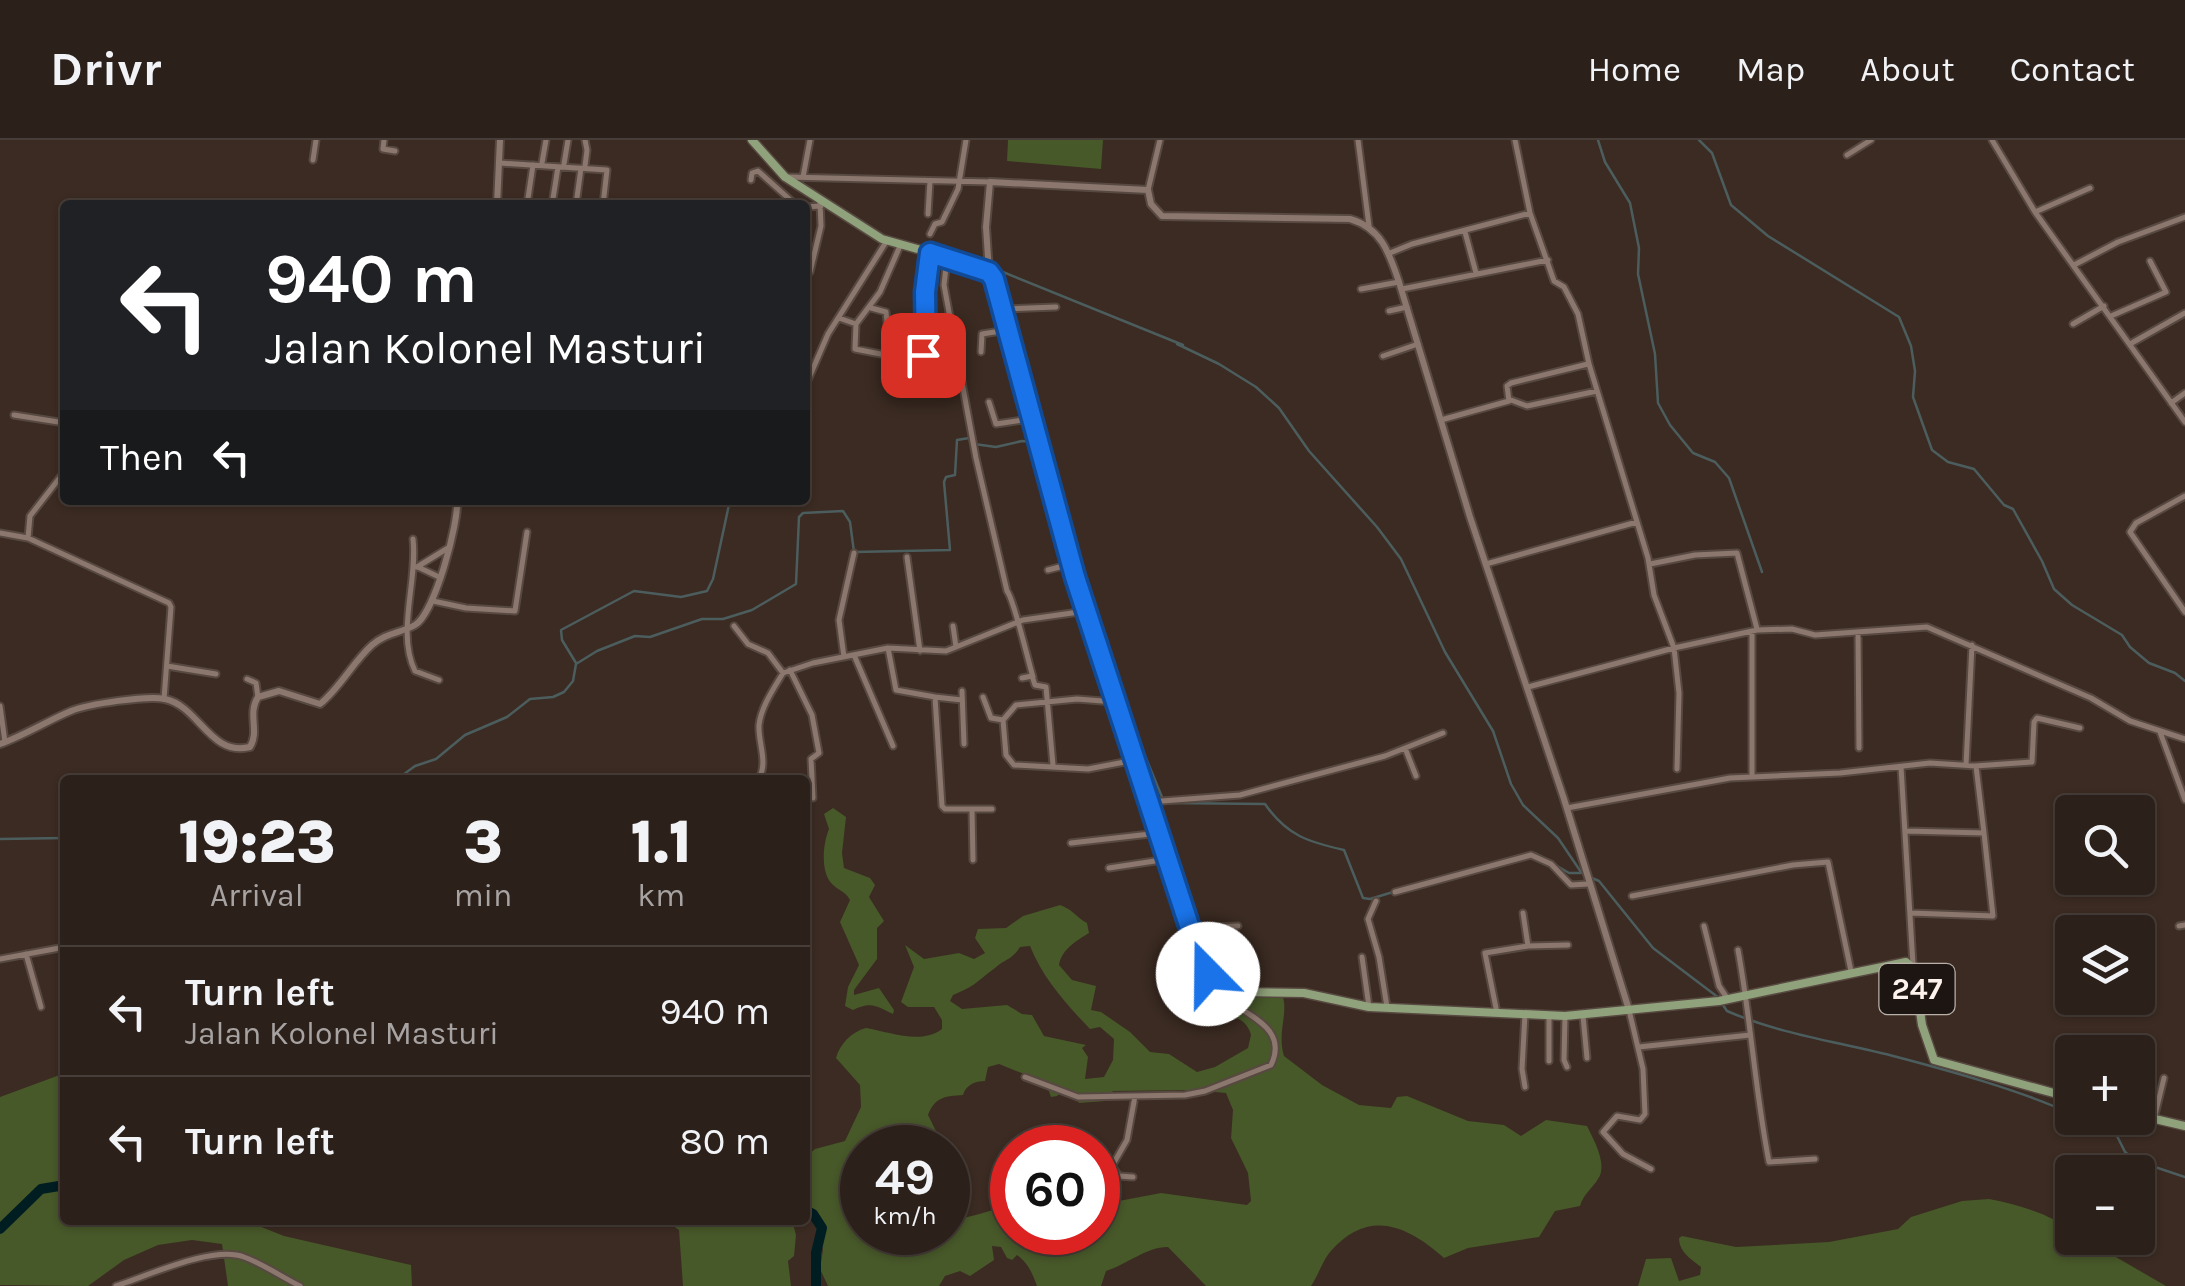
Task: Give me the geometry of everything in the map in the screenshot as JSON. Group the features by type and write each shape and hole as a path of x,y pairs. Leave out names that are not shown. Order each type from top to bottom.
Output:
{"main road":[{"path":"752,140 786,177 887,241 990,269 1071,564 1203,966 1214,980"},
{"name":"247","path":"1214,980 1240,992 1304,993 1369,1006 1583,1016 1724,1000 1906,962 1913,964 1922,1025 1934,1060 2055,1093"},
{"path":"2155,1119 2185,1126"}],"street":[{"path":"313,160 316,140"},
{"path":"384,140 383,149 395,151"},
{"path":"497,200 500,140"},
{"path":"542,162 546,140"},
{"path":"553,200 568,140"},
{"path":"577,200 588,150 584,140"},
{"path":"803,176 810,140"},
{"path":"930,234 935,224 942,222 960,182 966,140"},
{"path":"1160,140 1148,190 1156,211 1172,217 1350,219 1370,226"},
{"path":"1358,140 1370,226 1390,253 1639,1047 1644,1117 1640,1120 1617,1116 1603,1132 1623,1154 1651,1169"},
{"path":"1515,140 1530,213 1554,282 1564,286 1577,312 1650,564 1657,604 1674,648 1679,692 1677,769"},
{"path":"1848,155 1871,140"},
{"path":"1992,140 2035,212 2185,422"},
{"path":"500,162 607,170 603,200"},
{"path":"528,200 533,165"},
{"path":"750,180 752,173 758,171 790,200"},
{"path":"786,177 1148,190"},
{"path":"928,214 930,180"},
{"path":"990,182 986,227 990,269"},
{"path":"2035,212 2090,188"},
{"path":"810,205 820,202 821,226 810,272"},
{"path":"1390,253 1530,213"},
{"path":"2074,266 2118,242 2185,217"},
{"path":"1465,232 1476,273"},
{"path":"810,375 825,340 887,241"},
{"path":"900,246 886,282 856,324 856,350 909,360 926,354 925,292 930,253"},
{"path":"947,258 944,285 976,458 1016,623 1036,685 1046,687 1050,702 1053,765"},
{"path":"1362,289 1548,260"},
{"path":"2110,316 2166,292 2150,261"},
{"path":"1002,309 1056,306"},
{"path":"2072,324 2104,306"},
{"path":"1390,311 1407,307"},
{"path":"871,308 886,312 888,332 900,335"},
{"path":"2130,344 2185,313"},
{"path":"839,318 856,324"},
{"path":"981,352 982,334 1007,330"},
{"path":"1383,356 1418,344"},
{"path":"1510,400 1507,386 1511,383 1589,364"},
{"path":"1441,420 1510,400 1526,406 1597,391"},
{"path":"2171,403 2185,394"},
{"path":"989,402 996,424 1030,419"},
{"path":"14,415 60,422"},
{"path":"28,538 29,519 60,478"},
{"path":"2185,496 2136,523 2130,532 2185,612"},
{"path":"0,706 3,743 76,710 164,698 193,717 220,743 245,749 254,741 252,705 258,697 279,692 320,704 374,642 422,619 433,601 458,516 457,505"},
{"path":"1486,564 1636,522"},
{"path":"433,601 515,611 527,532"},
{"path":"0,533 28,538 169,602 164,698"},
{"path":"413,539 416,566 410,658 415,671 439,680"},
{"path":"416,566 448,548"},
{"path":"844,657 839,620 854,553"},
{"path":"1650,564 1737,554 1755,631 1752,776"},
{"path":"907,557 920,651"},
{"path":"1048,570 1071,564"},
{"path":"416,566 440,577"},
{"path":"760,775 764,764 761,716 786,672 888,648 937,652 1016,623 1086,611"},
{"path":"734,626 748,644 768,653 786,672 812,714 819,753 811,760 813,798"},
{"path":"953,626 956,647"},
{"path":"1525,687 1755,631 1792,629 1815,635 1932,627 2090,698 2130,722 2185,739"},
{"path":"1858,632 1858,748"},
{"path":"1966,765 1972,645"},
{"path":"888,648 896,690 962,700"},
{"path":"854,656 893,746"},
{"path":"166,666 216,674"},
{"path":"1022,678 1033,677"},
{"path":"247,679 256,683 258,697"},
{"path":"962,691 964,744"},
{"path":"983,696 991,718 1003,720"},
{"path":"935,698 940,801 945,809 992,809"},
{"path":"1115,702 1078,699 1016,705 1003,720 1008,760 1014,765 1084,770 1135,760"},
{"path":"1566,808 1752,776 1930,763 1975,766 2032,762 2036,719 2080,728"},
{"path":"2159,731 2185,800"},
{"path":"1149,802 1240,794 1341,769 1444,733"},
{"path":"1405,748 1416,776"},
{"path":"1901,766 1913,964"},
{"path":"1911,913 1993,916 1975,766"},
{"path":"972,810 973,860"},
{"path":"1906,831 1984,834"},
{"path":"1070,843 1159,833"},
{"path":"1395,892 1531,855 1552,864 1571,885 1586,877"},
{"path":"1109,868 1168,859"},
{"path":"1632,896 1793,865 1828,862 1851,971"},
{"path":"1376,901 1368,918 1379,957 1386,1007"},
{"path":"1524,913 1528,946"},
{"path":"1190,928 1238,926"},
{"path":"1704,926 1724,1000"},
{"path":"1497,1013 1485,953 1568,945"},
{"path":"0,959 60,948"},
{"path":"1738,950 1769,1163 1815,1159"},
{"path":"26,954 41,1007"},
{"path":"1362,957 1369,1006"},
{"path":"1026,1077 1078,1096 1196,1094 1271,1064 1276,1046 1270,1030 1219,994 1214,980"},
{"path":"1525,1014 1525,1087"},
{"path":"1548,1061 1550,1015"},
{"path":"1565,1016 1567,1066"},
{"path":"1583,1016 1587,1058"},
{"path":"1639,1047 1751,1034"},
{"path":"2155,1115 2164,1078"},
{"path":"1133,1177 1119,1176 1112,1166 1128,1140 1134,1096"},
{"path":"116,1286 172,1264 232,1255 248,1258 300,1286"}],"green space":[{"path":"1008,140 1103,140 1101,169 1007,161"},
{"path":"833,808 846,817 844,868 870,878 875,885 869,897 884,921 877,928 877,959 854,995 879,988 893,1014 874,1006 853,1010 845,1006 848,987 859,965 840,922 850,900 828,879 824,865 829,829 824,814"},
{"path":"1060,905 1068,909 1087,923 1089,933 1066,950 1059,965 1072,980 1096,986 1091,1010 1101,1012 1130,1032 1150,1052 1169,1054 1197,1072 1215,1067 1248,1048 1251,1035 1240,1020 1207,1013 1204,1005 1211,992 1283,997 1284,1056 1322,1085 1359,1105 1391,1108 1397,1097 1407,1096 1468,1121 1504,1125 1521,1136 1546,1120 1587,1126 1599,1152 1601,1173 1580,1206 1555,1211 1539,1237 1468,1248 1444,1258 1402,1230 1373,1226 1344,1238 1330,1252 1311,1286 1206,1286 1168,1247 1106,1271 1101,1286 1037,1286 1030,1269 1017,1255 1120,1255 1120,1201 1161,1193 1247,1205 1251,1201 1248,1173 1231,1138 1233,1110 1226,1093 1113,1091 1105,1101 1079,1103 1074,1092 1063,1090 1051,1097 1046,1083 999,1064 988,1067 985,1081 971,1084 963,1095 937,1101 928,1115 933,1125 853,1125 861,1107 860,1085 836,1058 851,1036 866,1028 915,1037 942,1029 942,1020 934,1007 908,1007 901,1002 914,967 905,945 924,959 959,953 974,959 985,953 975,938 978,929 1006,928 1023,916","holes":["1030,946 1048,979 1090,1029 1100,1027 1114,1039 1113,1060 1104,1077 1085,1079 1088,1057 1082,1048 1086,1045 1044,1036 1032,1015 1007,1005 962,1009 950,1001 1020,947"]},
{"path":"60,1075 60,1225 256,1225 284,1236 411,1265 412,1286 228,1286 222,1244 192,1240 158,1245 124,1260 88,1286 0,1285 0,1097"},
{"path":"840,1142 840,1255 970,1255 970,1216 990,1211 990,1255 994,1260 970,1276 960,1271 945,1276 939,1286 828,1286 820,1269 823,1250 810,1209 810,1154"},
{"path":"1989,1199 2053,1219 2055,1255 2112,1255 2166,1286 1638,1286 1646,1259 1671,1258 1679,1281 1700,1275 1701,1267 1681,1247 1682,1236 1736,1247 1829,1242 1898,1229 1911,1217 1962,1201"},
{"path":"672,1225 793,1225 794,1256 788,1261 791,1286 683,1286 679,1230"}],"waterway":[{"path":"1598,140 1605,162 1630,203 1639,248 1638,274 1655,354 1658,403 1693,453 1715,462 1729,478 1762,572"},
{"path":"1699,140 1712,153 1731,205 1768,236 1899,317 1911,346 1915,371 1913,397 1932,450 1948,462 1974,469 2004,505 2013,509 2054,589 2072,605 2122,635 2149,663 2185,681"},
{"path":"959,258 985,265"},
{"path":"993,268 1183,345 1177,344 1256,387 1279,408 1309,451 1401,559 1445,652 1493,731 1511,784 1523,805 1558,838 1581,872"},
{"path":"810,370 815,358"},
{"path":"403,775 436,759 465,735 507,717 530,699 564,692 573,681 576,664 597,651 635,636 650,637 702,619 723,619 752,610 796,584 799,517 803,513 843,511 850,522 854,552 950,550 944,482 946,477 955,475 957,440 969,438"},
{"path":"974,444 996,447 1033,442"},
{"path":"576,663 562,640 561,630 634,591 681,597 707,591 729,505"},
{"path":"1081,582 1085,584 1162,797"},
{"path":"1167,803 1265,804 1282,824 1300,836 1344,850 1363,898 1393,892"},
{"path":"0,839 60,838"},
{"path":"1535,853 1569,873 1582,873"},
{"path":"1592,878 1599,881 1653,948 1719,998"},
{"path":"1723,1005 1727,1011 1769,1026 1963,1075 2055,1107"},
{"path":"2116,1135 2125,1152 2137,1161 2185,1177"},
{"path":"0,1229 41,1189 60,1186"},
{"path":"810,1212 822,1228 816,1253 816,1286"}],"route":[{"path":"923,355 930,253 989,272 1075,577 1208,974"}]}
